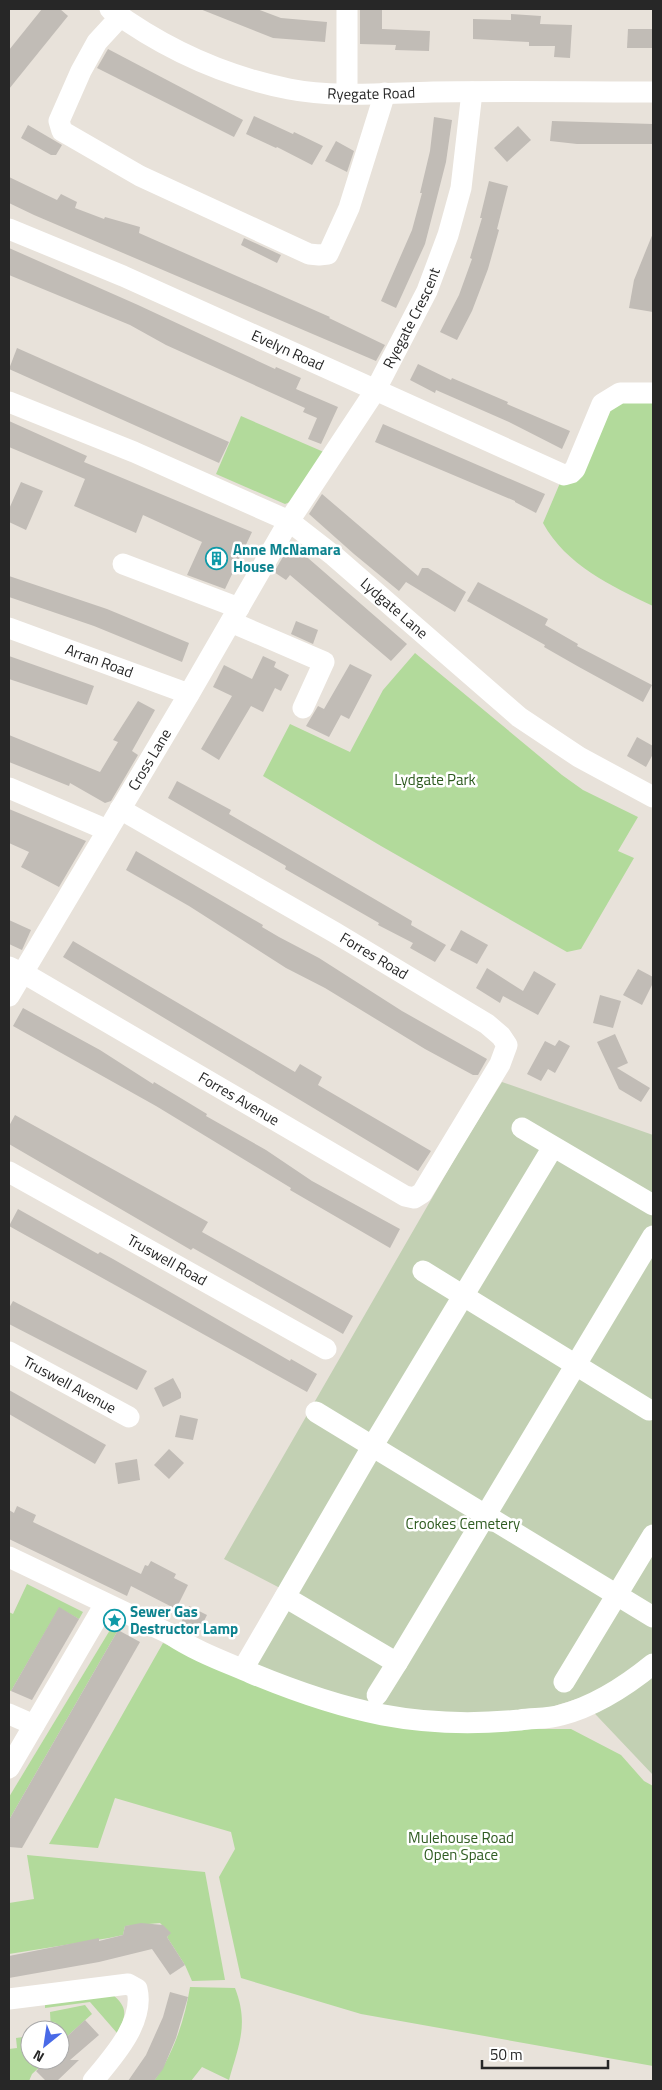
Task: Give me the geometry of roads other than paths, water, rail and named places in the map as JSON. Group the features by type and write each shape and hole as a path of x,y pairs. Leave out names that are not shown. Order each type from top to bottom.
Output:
{"street":[{"path":"347,9 347,93"},
{"path":"115,13 81,71 58,122 62,131 140,176 309,254 319,256 328,254 334,245 349,208 385,93"},
{"name":"Ryegate Road","path":"115,13 193,58 241,77 291,90 347,93 653,92"},
{"name":"Ryegate Crescent","path":"289,521 375,391 427,291 448,235 461,188 472,92"},
{"name":"Evelyn Road","path":"9,229 123,276 375,391 564,474 571,473 575,468 602,404 620,393 653,393"},
{"name":"Lydgate Lane","path":"9,402 134,452 273,512 289,521 334,556 519,717 579,757 653,797"},
{"name":"Cross Lane","path":"9,996 16,971 107,830 190,694 289,521"},
{"path":"123,564 235,615 324,662 303,708"},
{"name":"Arran Road","path":"9,628 190,694"},
{"path":"9,788 107,830"},
{"name":"Forres Road","path":"120,809 334,932 487,1024 501,1036 507,1045 500,1064 444,1161"},
{"name":"Forres Avenue","path":"16,971 405,1196 414,1198 422,1193 444,1161"},
{"path":"522,1128 653,1205"},
{"path":"242,1669 372,1447 553,1147"},
{"name":"Truswell Road","path":"9,1172 326,1349"},
{"path":"377,1695 653,1236"},
{"path":"423,1271 649,1410"},
{"name":"Truswell Avenue","path":"9,1352 129,1417"},
{"path":"316,1412 653,1617"},
{"path":"564,1682 653,1535"},
{"path":"9,1557 170,1634 190,1647 242,1669 307,1695 364,1712 414,1721 466,1724 561,1715 611,1694 653,1664"},
{"path":"285,1597 397,1662"},
{"path":"9,1768 105,1604"},
{"path":"9,1714 34,1725"},
{"path":"9,1999 128,1984 137,1989 140,2001 134,2020 112,2059 93,2081"}],"place":[{"name":"Anne McNamara House","path":"217,559"},
{"name":"Sewer Gas Destructor Lamp","path":"114,1621"}],"park label":[{"name":"Lydgate Park","path":"435,780"},
{"name":"Crookes Cemetery","path":"463,1524"},
{"name":"Mulehouse Road Open Space","path":"461,1846"}]}
